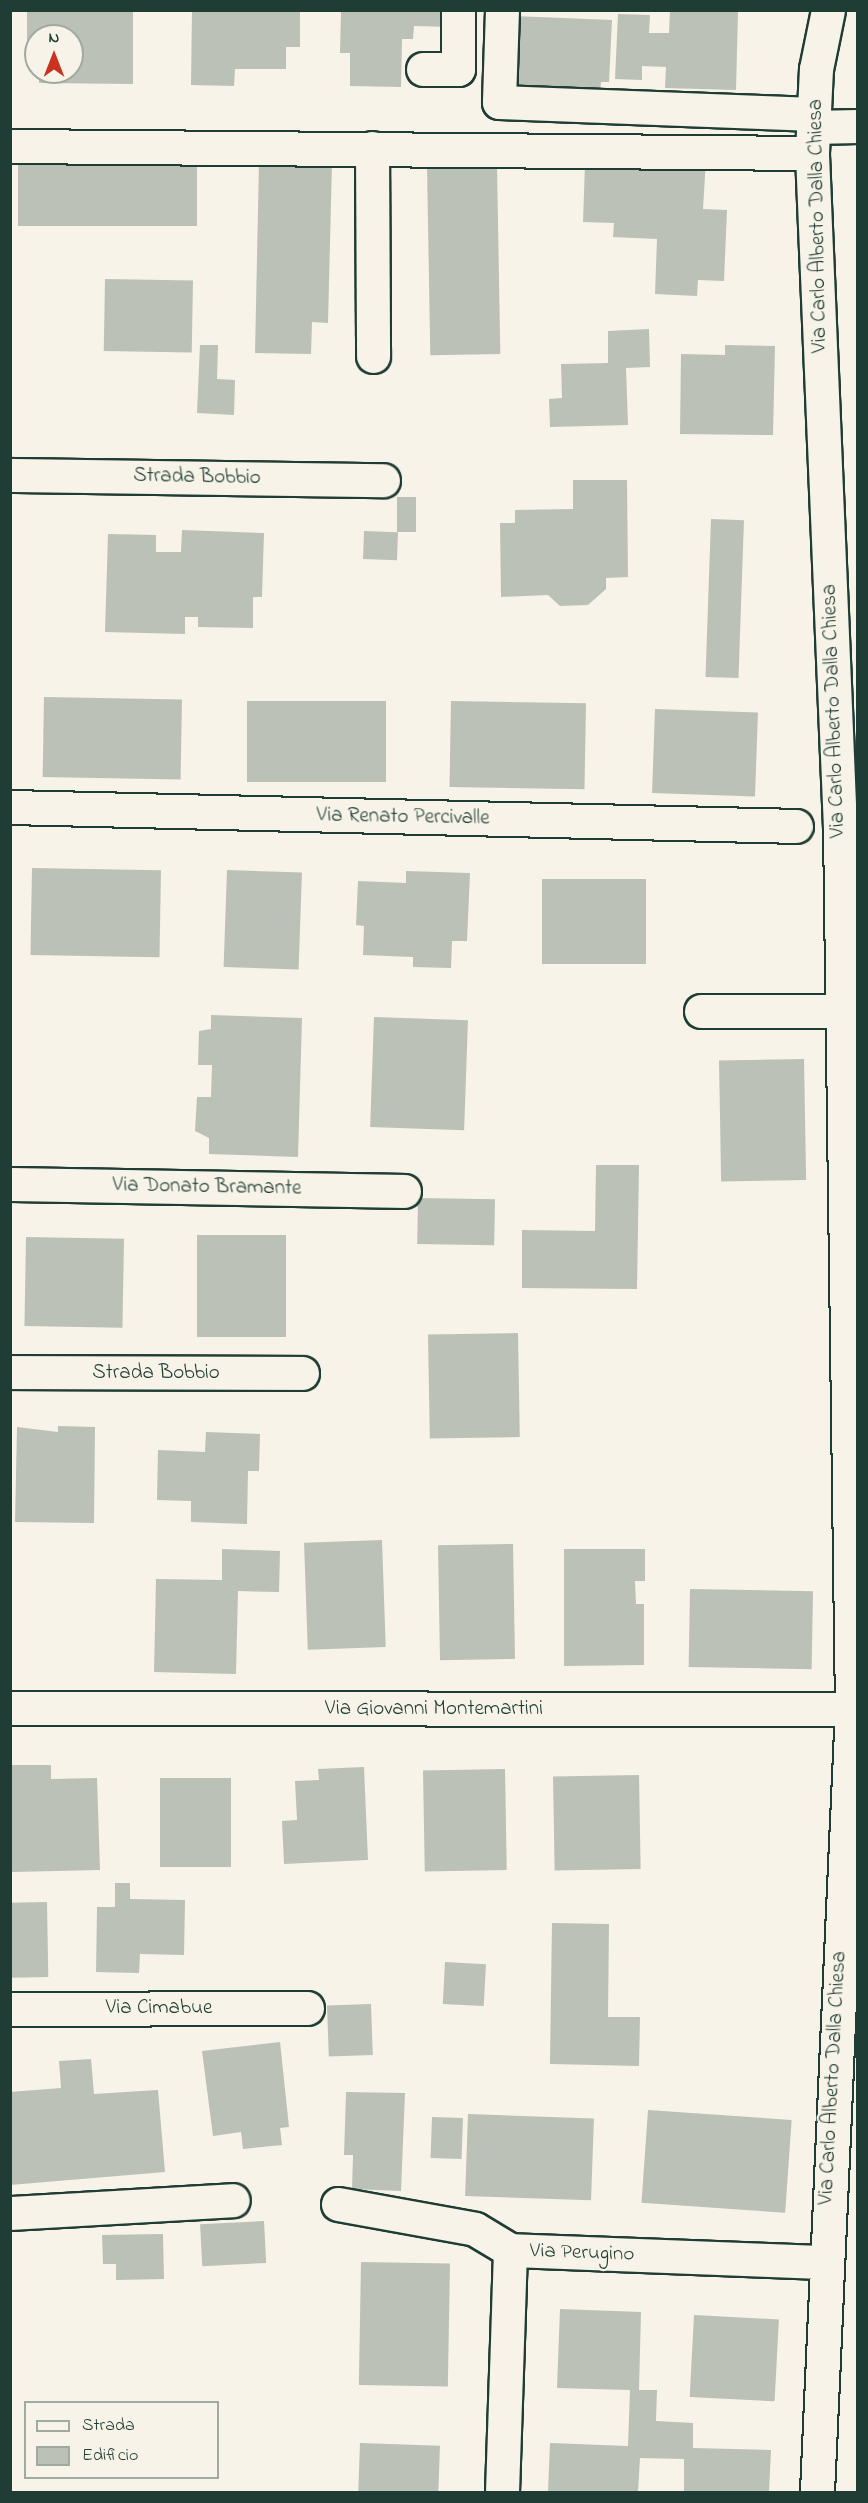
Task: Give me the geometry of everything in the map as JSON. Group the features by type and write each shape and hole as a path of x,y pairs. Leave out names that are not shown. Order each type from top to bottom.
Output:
{"street":[{"path":"423,69 458,69 458,10"},
{"path":"502,10 499,102 813,131"},
{"name":"Via Carlo Alberto Dalla Chiesa","path":"817,2493 824,2262 855,1709 850,1214 842,1011 840,828 813,131 828,10"},
{"path":"10,146 372,148 813,131 858,126"},
{"path":"372,148 373,356"},
{"name":"Strada Bobbio","path":"10,475 383,480"},
{"name":"Via Renato Percivalle","path":"10,807 796,826"},
{"path":"701,1011 842,1011"},
{"name":"Via Donato Bramante","path":"10,1184 404,1191"},
{"name":"Strada Bobbio","path":"10,1372 302,1373"},
{"name":"Via Giovanni Montemartini","path":"10,1708 855,1709"},
{"name":"Via Cimabue","path":"10,2009 307,2008"},
{"path":"10,2213 233,2200"},
{"path":"338,2204 475,2229 510,2250"},
{"name":"Via Perugino","path":"502,2493 510,2250 824,2262"}],"building":[{"path":"27,10 133,10 133,84 84,83 84,24 27,24"},
{"path":"192,10 300,10 300,47 286,47 286,69 235,69 234,86 191,85"},
{"path":"450,10 449,27 414,26 413,39 402,39 401,87 350,86 350,53 340,53 341,11"},
{"path":"670,10 738,12 736,90 665,88 666,67 642,66 642,80 615,79 618,14 650,15 649,33 669,33"},
{"path":"513,16 612,20 609,82 601,82 600,93 509,89"},
{"path":"706,159 703,209 727,210 724,281 698,280 697,296 655,294 657,239 613,237 614,223 583,222 585,164"},
{"path":"18,160 197,160 197,226 18,226"},
{"path":"259,161 332,163 328,323 312,322 311,354 255,353"},
{"path":"497,165 500,354 430,355 427,166"},
{"path":"105,279 193,281 192,353 104,351"},
{"path":"649,329 650,367 626,368 628,425 550,427 549,399 562,398 561,364 608,363 608,331"},
{"path":"200,345 218,345 217,379 235,380 234,415 197,413"},
{"path":"725,345 775,346 773,435 680,434 681,354 725,355"},
{"path":"573,480 627,480 628,577 606,578 606,589 588,605 560,606 548,595 501,597 500,523 515,523 515,510 573,509"},
{"path":"397,497 416,497 416,532 397,532"},
{"path":"711,519 744,520 738,678 705,677"},
{"path":"182,530 264,533 262,597 253,597 253,628 198,627 198,617 185,617 185,634 105,632 108,534 156,535 156,552 181,552"},
{"path":"364,531 398,532 397,560 363,559"},
{"path":"44,697 182,699 181,779 43,777"},
{"path":"247,701 386,701 386,782 247,782"},
{"path":"451,701 586,703 584,789 449,787"},
{"path":"655,709 758,713 755,797 652,793"},
{"path":"32,868 161,870 159,957 30,955"},
{"path":"227,870 302,873 299,970 224,967"},
{"path":"406,871 470,873 467,941 452,941 451,968 413,967 413,957 363,955 364,926 356,925 358,881 406,883"},
{"path":"542,879 646,879 646,964 542,964"},
{"path":"211,1015 302,1018 298,1157 209,1154 209,1138 195,1131 197,1097 211,1097 212,1065 198,1065 199,1031 211,1029"},
{"path":"374,1017 468,1020 464,1130 370,1127"},
{"path":"804,1059 806,1180 721,1181 719,1060"},
{"path":"596,1165 639,1165 637,1289 522,1288 522,1230 595,1231"},
{"path":"418,1198 495,1199 494,1245 417,1244"},
{"path":"197,1235 286,1235 286,1337 197,1337"},
{"path":"26,1237 124,1239 122,1328 24,1326"},
{"path":"518,1333 520,1437 430,1439 428,1335"},
{"path":"58,1426 95,1427 94,1523 15,1522 17,1427 58,1432"},
{"path":"206,1432 260,1434 259,1471 248,1471 247,1524 191,1522 191,1501 157,1500 158,1450 205,1452"},
{"path":"382,1540 386,1647 308,1650 304,1543"},
{"path":"513,1544 515,1659 440,1660 438,1545"},
{"path":"222,1549 280,1551 279,1592 238,1591 236,1674 154,1672 156,1579 222,1580"},
{"path":"564,1549 645,1549 645,1581 635,1581 636,1604 644,1604 644,1665 564,1666"},
{"path":"690,1589 813,1591 812,1669 689,1667"},
{"path":"10,1765 51,1765 51,1779 97,1778 100,1870 11,1872"},
{"path":"364,1767 368,1860 284,1864 282,1821 297,1820 295,1781 319,1780 318,1769"},
{"path":"505,1769 507,1870 425,1871 423,1770"},
{"path":"639,1775 641,1869 555,1870 553,1777"},
{"path":"160,1778 231,1778 231,1867 160,1867"},
{"path":"115,1883 130,1883 130,1899 185,1900 184,1955 140,1954 139,1973 96,1972 97,1907 115,1907"},
{"path":"47,1902 48,1977 11,1978 10,1903"},
{"path":"552,1923 609,1924 608,2017 640,2017 639,2066 550,2064"},
{"path":"445,1962 486,1964 484,2006 443,2004"},
{"path":"371,2004 373,2055 329,2057 327,2006"},
{"path":"280,2042 289,2127 280,2128 282,2145 243,2149 241,2132 213,2136 202,2051"},
{"path":"91,2059 94,2094 158,2090 165,2172 10,2185 10,2092 61,2088 59,2061"},
{"path":"346,2092 405,2093 401,2191 352,2189 353,2155 344,2155"},
{"path":"648,2110 792,2120 785,2213 642,2203"},
{"path":"468,2114 594,2118 591,2200 465,2196"},
{"path":"432,2117 463,2118 462,2159 431,2158"},
{"path":"264,2221 266,2263 202,2266 200,2224"},
{"path":"163,2234 164,2279 116,2280 116,2264 103,2264 102,2235"},
{"path":"361,2262 450,2264 448,2387 359,2385"},
{"path":"560,2309 641,2312 639,2390 657,2390 656,2421 693,2423 693,2448 771,2450 769,2492 684,2492 684,2459 640,2458 638,2492 548,2492 550,2443 628,2446 630,2390 557,2388"},
{"path":"694,2315 779,2319 775,2401 690,2397"},
{"path":"360,2443 440,2446 438,2492 358,2492"}]}
